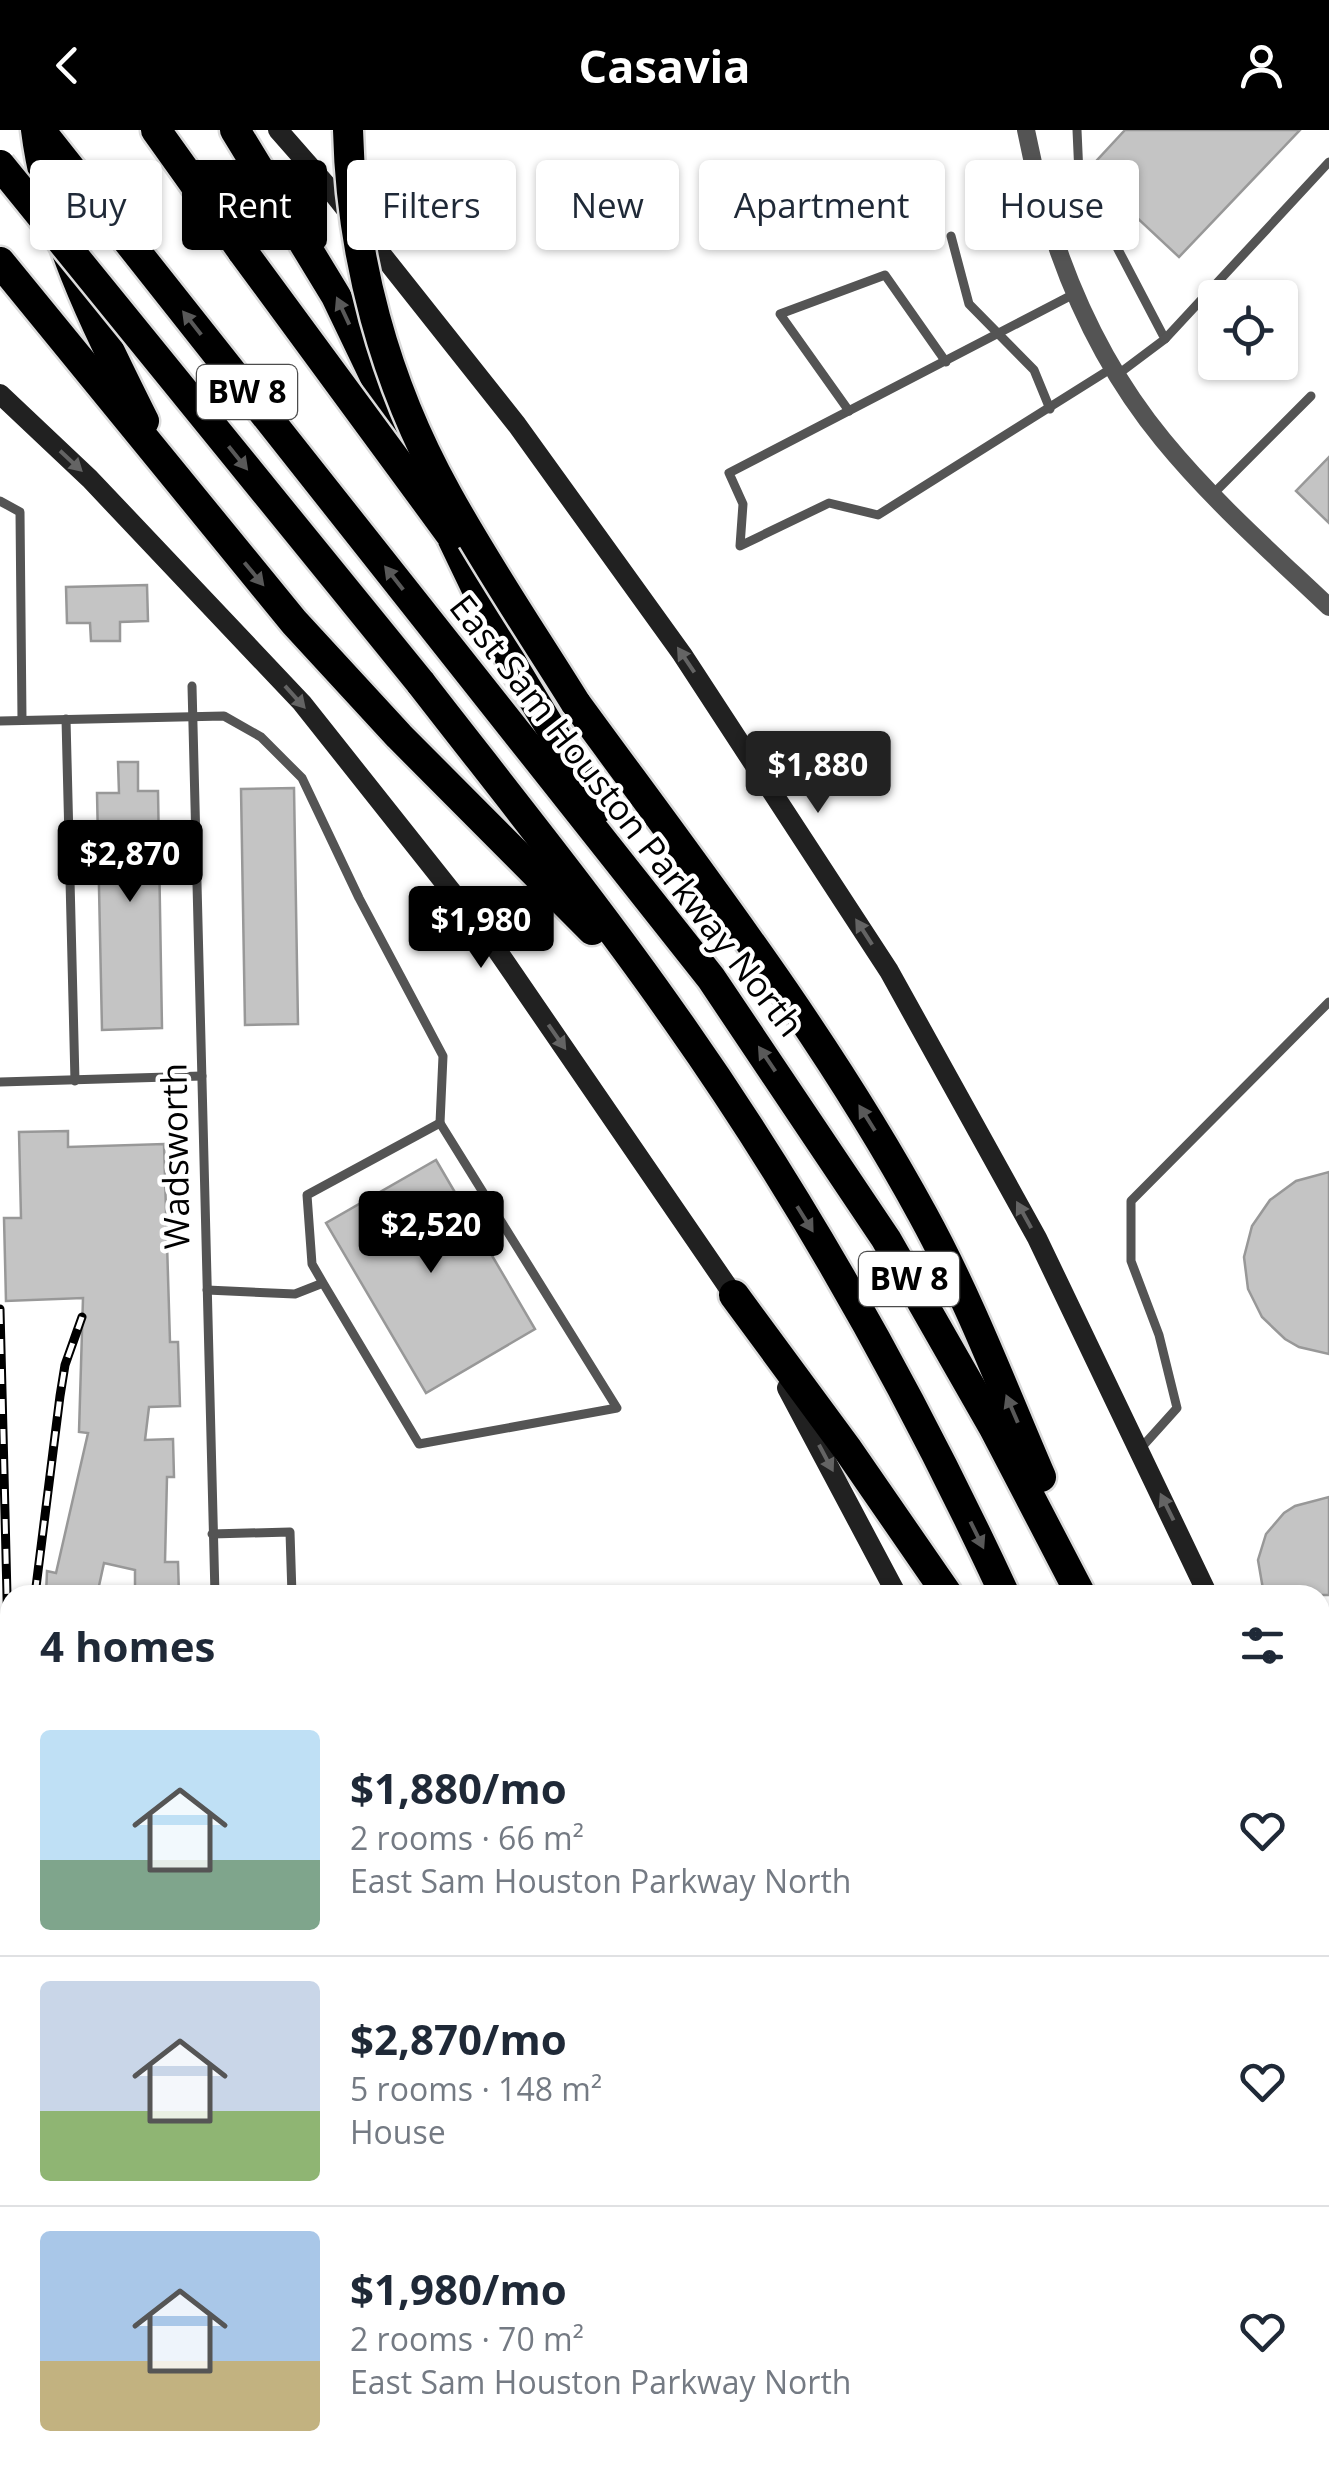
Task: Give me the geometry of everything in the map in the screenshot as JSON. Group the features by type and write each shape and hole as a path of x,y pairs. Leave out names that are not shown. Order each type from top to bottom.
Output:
{"highway":[{"path":"38,130 56,218 84,294 170,472"},
{"name":"East Sam Houston Parkway North","path":"38,130 711,978 886,1240 994,1428 1077,1585"},
{"path":"156,130 695,866 829,1058 925,1218 974,1318 1086,1585"},
{"path":"236,130 336,296 515,670 711,978"},
{"path":"348,130 360,256 398,388 446,493 574,702"},
{"name":"BW 8","path":"0,165 420,682 676,1020 858,1308 1001,1585"},
{"path":"0,262 294,622 676,1020"},
{"path":"734,1295 941,1585"}],"main road":[{"path":"278,130 329,188 517,425 682,654 878,954 1037,1238 1203,1585"},
{"path":"0,394 90,479 302,703 490,940 734,1295 822,1450 892,1585"}],"street":[{"path":"1026,130 1048,222 1074,294 1114,371 1162,438 1212,495 1327,601"}],"lane":[{"path":"1076,130 1079,175 1165,339"},
{"path":"1074,294 729,473 743,504 740,546 829,503 878,515 1165,339 1329,162"},
{"path":"951,236 970,304 1034,370 1050,409"},
{"path":"849,411 780,314 884,276 946,362"},
{"path":"1212,495 1310,396"},
{"path":"0,500 20,512 22,720"},
{"name":"Wadsworth","path":"192,686 215,1585"},
{"path":"0,720 224,716 260,737 302,778 359,898 443,1056 440,1123 616,1408 419,1444 312,1264 307,1195 440,1123"},
{"path":"66,719 74,1081"},
{"path":"1139,1450 1178,1408 1159,1335 1131,1262 1131,1201 1329,1002"},
{"path":"0,1082 202,1076"},
{"path":"207,1290 296,1294 323,1282"},
{"path":"212,1534 290,1532 292,1585"}],"building":[{"path":"1125,130 1300,130 1179,257 1139,220 1139,160 1097,160"},
{"path":"1329,457 1329,523 1296,491"},
{"path":"147,585 148,621 120,622 120,641 91,641 90,623 67,623 66,587"},
{"path":"118,762 138,762 138,791 158,791 162,1028 102,1030 97,793 119,793"},
{"path":"294,788 298,1024 245,1025 241,789"},
{"path":"68,1131 68,1147 164,1144 170,1342 178,1342 180,1406 149,1407 145,1440 173,1439 174,1477 167,1477 165,1562 178,1562 179,1585 135,1585 135,1570 104,1563 99,1585 46,1585 47,1571 56,1573 88,1433 79,1432 83,1298 6,1301 4,1218 21,1218 19,1132"},
{"path":"436,1160 535,1329 426,1393 326,1223"},
{"path":"1329,1172 1329,1354 1299,1347 1262,1317 1248,1289 1244,1257 1252,1226 1270,1200 1296,1181"},
{"path":"1329,1497 1329,1585 1262,1585 1258,1560 1266,1534 1295,1506"}],"railway":[{"path":"0,1309 7,1585"},
{"path":"36,1585 65,1365 82,1317"}]}
